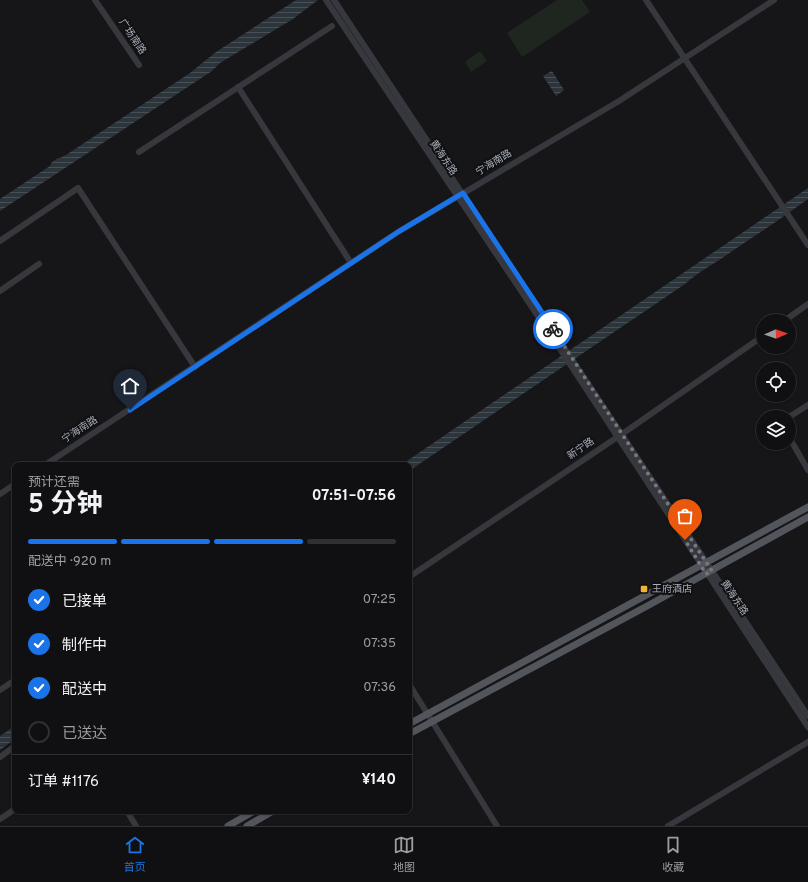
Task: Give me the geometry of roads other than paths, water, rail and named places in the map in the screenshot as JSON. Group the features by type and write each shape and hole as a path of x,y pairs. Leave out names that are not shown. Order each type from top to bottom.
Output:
{"main road":[{"path":"412,722 808,507"},
{"path":"412,732 808,517"},
{"path":"228,826 249,814"},
{"path":"247,826 268,814"}],"street":[{"name":"广场南路","path":"95,0 139,65"},
{"name":"黄海东路","path":"326,0 563,348 808,727"},
{"name":"黄海东路","path":"334,0 460,195"},
{"path":"646,0 782,203 808,245"},
{"name":"宁海南路","path":"50,462 415,221 619,100 774,0"},
{"path":"139,152 332,26"},
{"path":"238,87 351,264"},
{"path":"0,240 78,188 195,367"},
{"path":"0,291 39,264"},
{"path":"794,314 808,304"},
{"name":"新宁路","path":"412,575 620,435 756,341"},
{"path":"796,413 808,405"},
{"path":"796,449 808,470"},
{"path":"0,485 1,493 12,486"},
{"name":"黄海东路","path":"709,572 808,716"},
{"path":"0,690 12,682"},
{"path":"412,689 497,826"},
{"path":"668,826 808,742"},
{"path":"0,757 12,748"},
{"path":"0,819 12,811"},
{"path":"130,814 136,826"}],"place":[{"name":"王府酒店","path":"644,589"}]}
